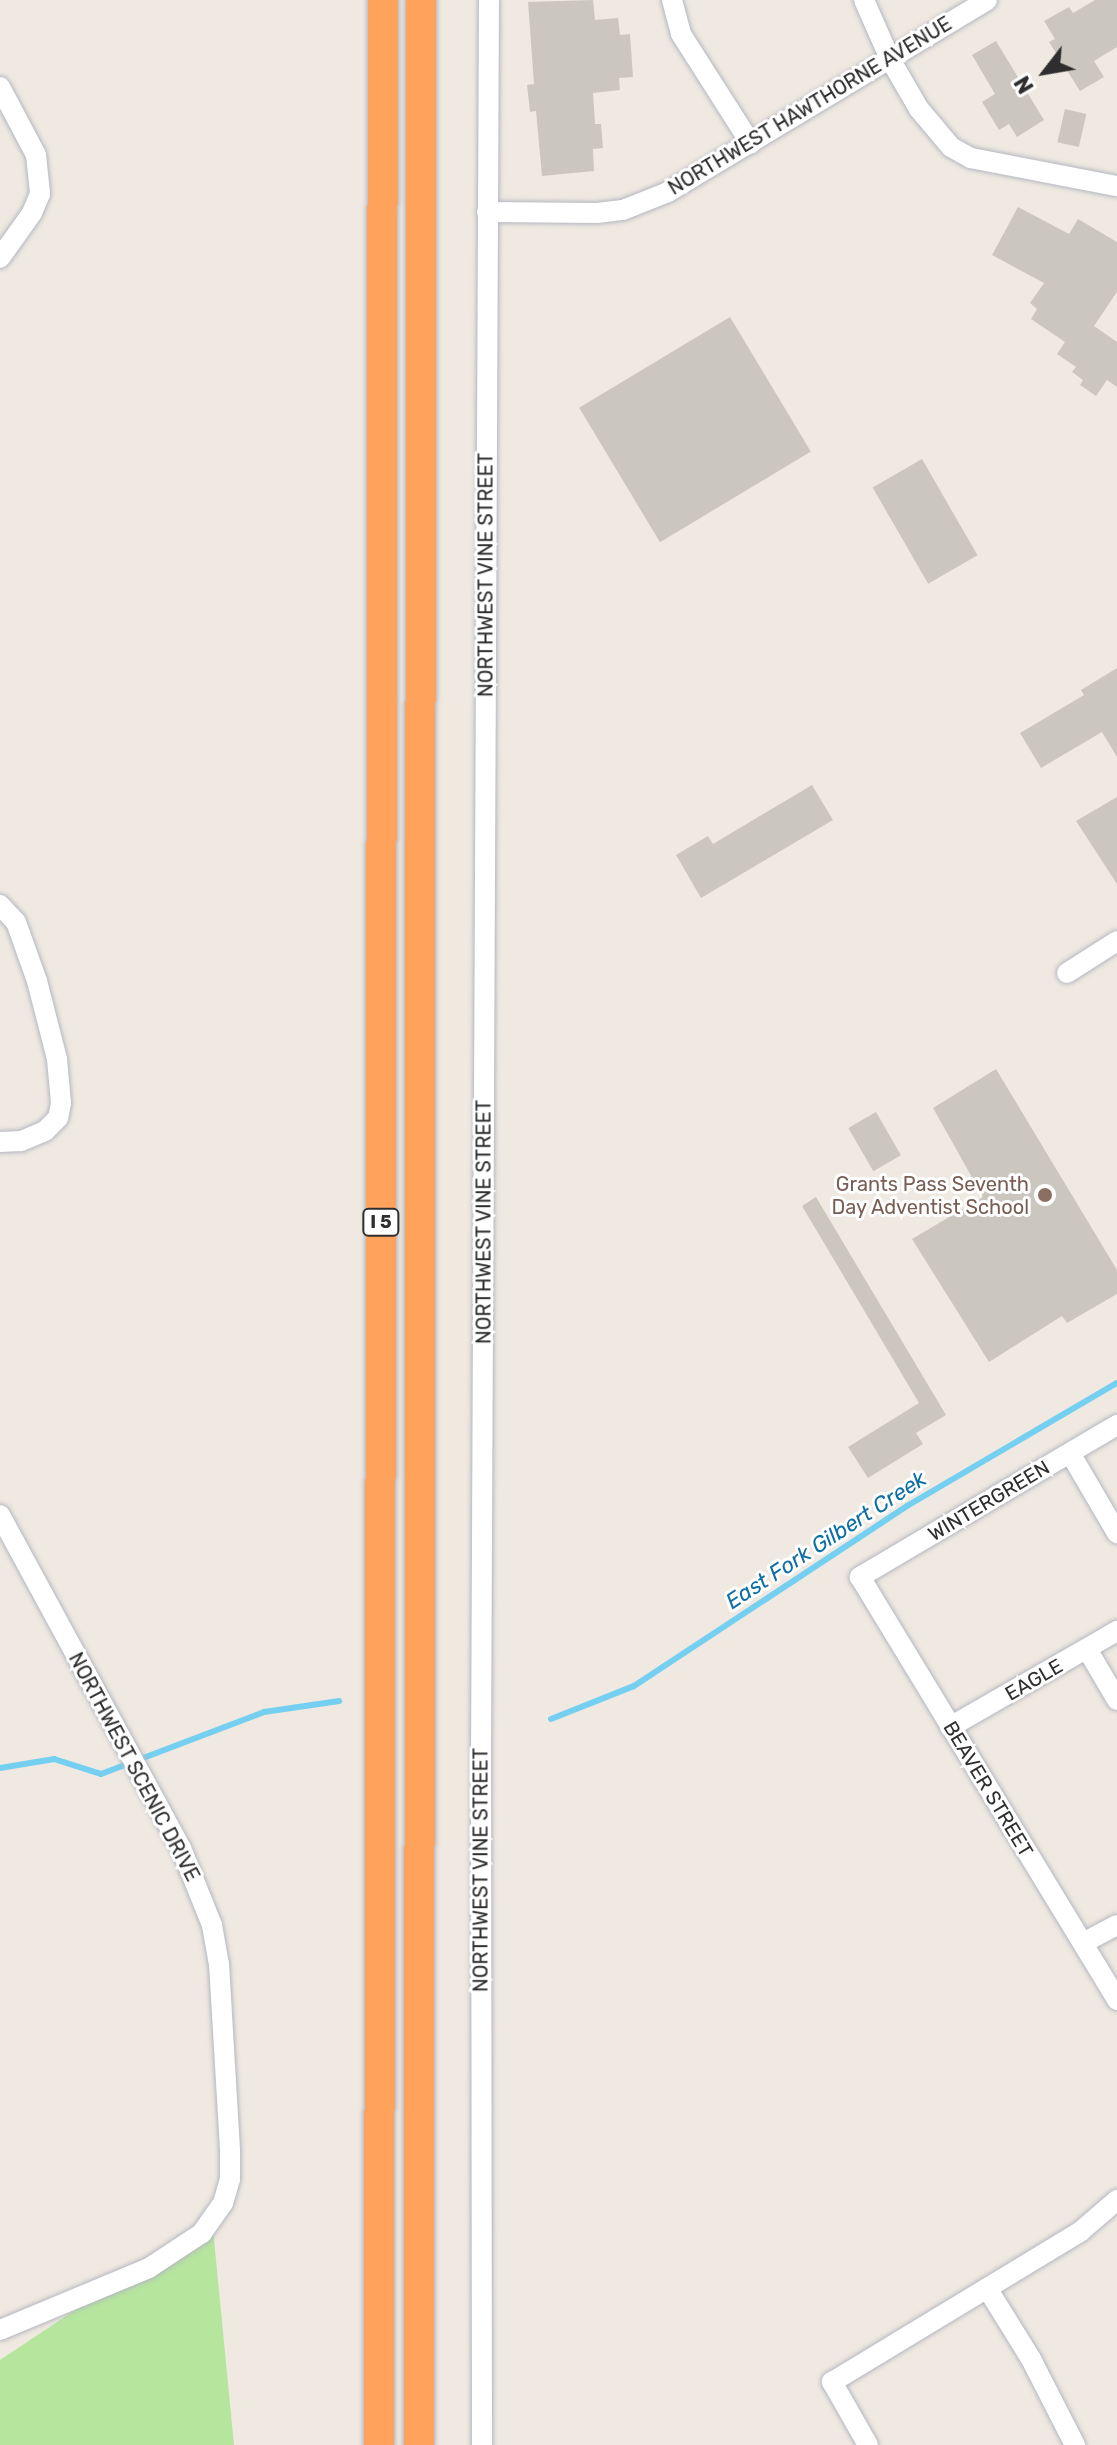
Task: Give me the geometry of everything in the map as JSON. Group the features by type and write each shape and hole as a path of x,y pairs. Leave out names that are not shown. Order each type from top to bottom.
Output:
{"highway":[{"name":"I 5","path":"379,2445 383,0"},
{"name":"I 5","path":"419,2445 421,0"}],"street":[{"name":"NORTHWEST VINE STREET","path":"482,2445 489,0"},
{"path":"672,0 681,34 751,144"},
{"path":"864,0 890,59 919,109 951,147 971,158 1117,186"},
{"name":"NORTHWEST HAWTHORNE AVENUE","path":"487,212 562,214 623,210 668,192 987,0"},
{"path":"0,87 36,155 40,194 16,238 0,258"},
{"path":"0,905 16,922 37,981 57,1059 61,1103 58,1118 45,1131 21,1141 0,1142"},
{"path":"1067,973 1117,941"},
{"name":"WINTERGREEN","path":"860,1577 1117,1425"},
{"path":"1070,1453 1117,1533"},
{"name":"NORTHWEST SCENIC DRIVE","path":"0,1515 181,1848 208,1913 219,1964 230,2179 223,2203 202,2233 149,2268 0,2330"},
{"name":"BEAVER STREET","path":"860,1577 1117,2000"},
{"name":"EAGLE","path":"950,1727 1117,1631"},
{"path":"1087,1649 1117,1700"},
{"path":"1083,1943 1117,1925"},
{"path":"868,2445 832,2382 1081,2231 1117,2200"},
{"path":"987,2288 1031,2359 1075,2445"}],"green space":[{"path":"212,2219 234,2445 0,2445 0,2360"}],"building":[{"path":"593,0 595,20 618,18 620,35 630,34 633,77 619,78 620,90 593,93 595,124 601,124 603,148 593,149 594,171 542,176 536,111 530,112 527,85 534,84 528,2"},
{"path":"1095,0 1117,0 1117,47 1094,61 1104,77 1080,91 1049,42 1055,39 1044,21 1069,7 1073,13"},
{"path":"996,41 1044,120 1017,137 1009,124 999,130 982,102 995,94 972,55"},
{"path":"1065,109 1086,114 1079,147 1057,142"},
{"path":"1018,207 1069,234 1078,219 1117,242 1117,292 1094,326 1117,342 1117,387 1107,380 1096,396 1080,385 1083,380 1072,372 1076,367 1057,354 1065,342 1031,319 1037,309 1030,303 1044,283 992,255"},
{"path":"730,317 811,452 660,542 579,408"},
{"path":"922,459 978,555 928,584 873,488"},
{"path":"1117,668 1117,757 1102,732 1041,768 1020,733 1084,695 1081,690"},
{"path":"812,785 833,820 701,898 676,855 708,836 713,844"},
{"path":"1117,797 1117,884 1076,821"},
{"path":"996,1069 1117,1270 1117,1294 1067,1323 1062,1316 989,1362 912,1239 983,1197 933,1108"},
{"path":"876,1112 901,1155 873,1171 848,1128"},
{"path":"816,1197 946,1415 916,1433 923,1444 868,1478 848,1447 919,1403 802,1206"}],"waterway":[{"name":"East Fork Gilbert Creek","path":"551,1719 634,1686 907,1506 1117,1383"},
{"name":"East Fork Gilbert Creek","path":"0,1768 54,1759 101,1774 264,1712 339,1701"}],"place":[{"name":"Grants Pass Seventh Day Adventist School","path":"1045,1195"}]}
